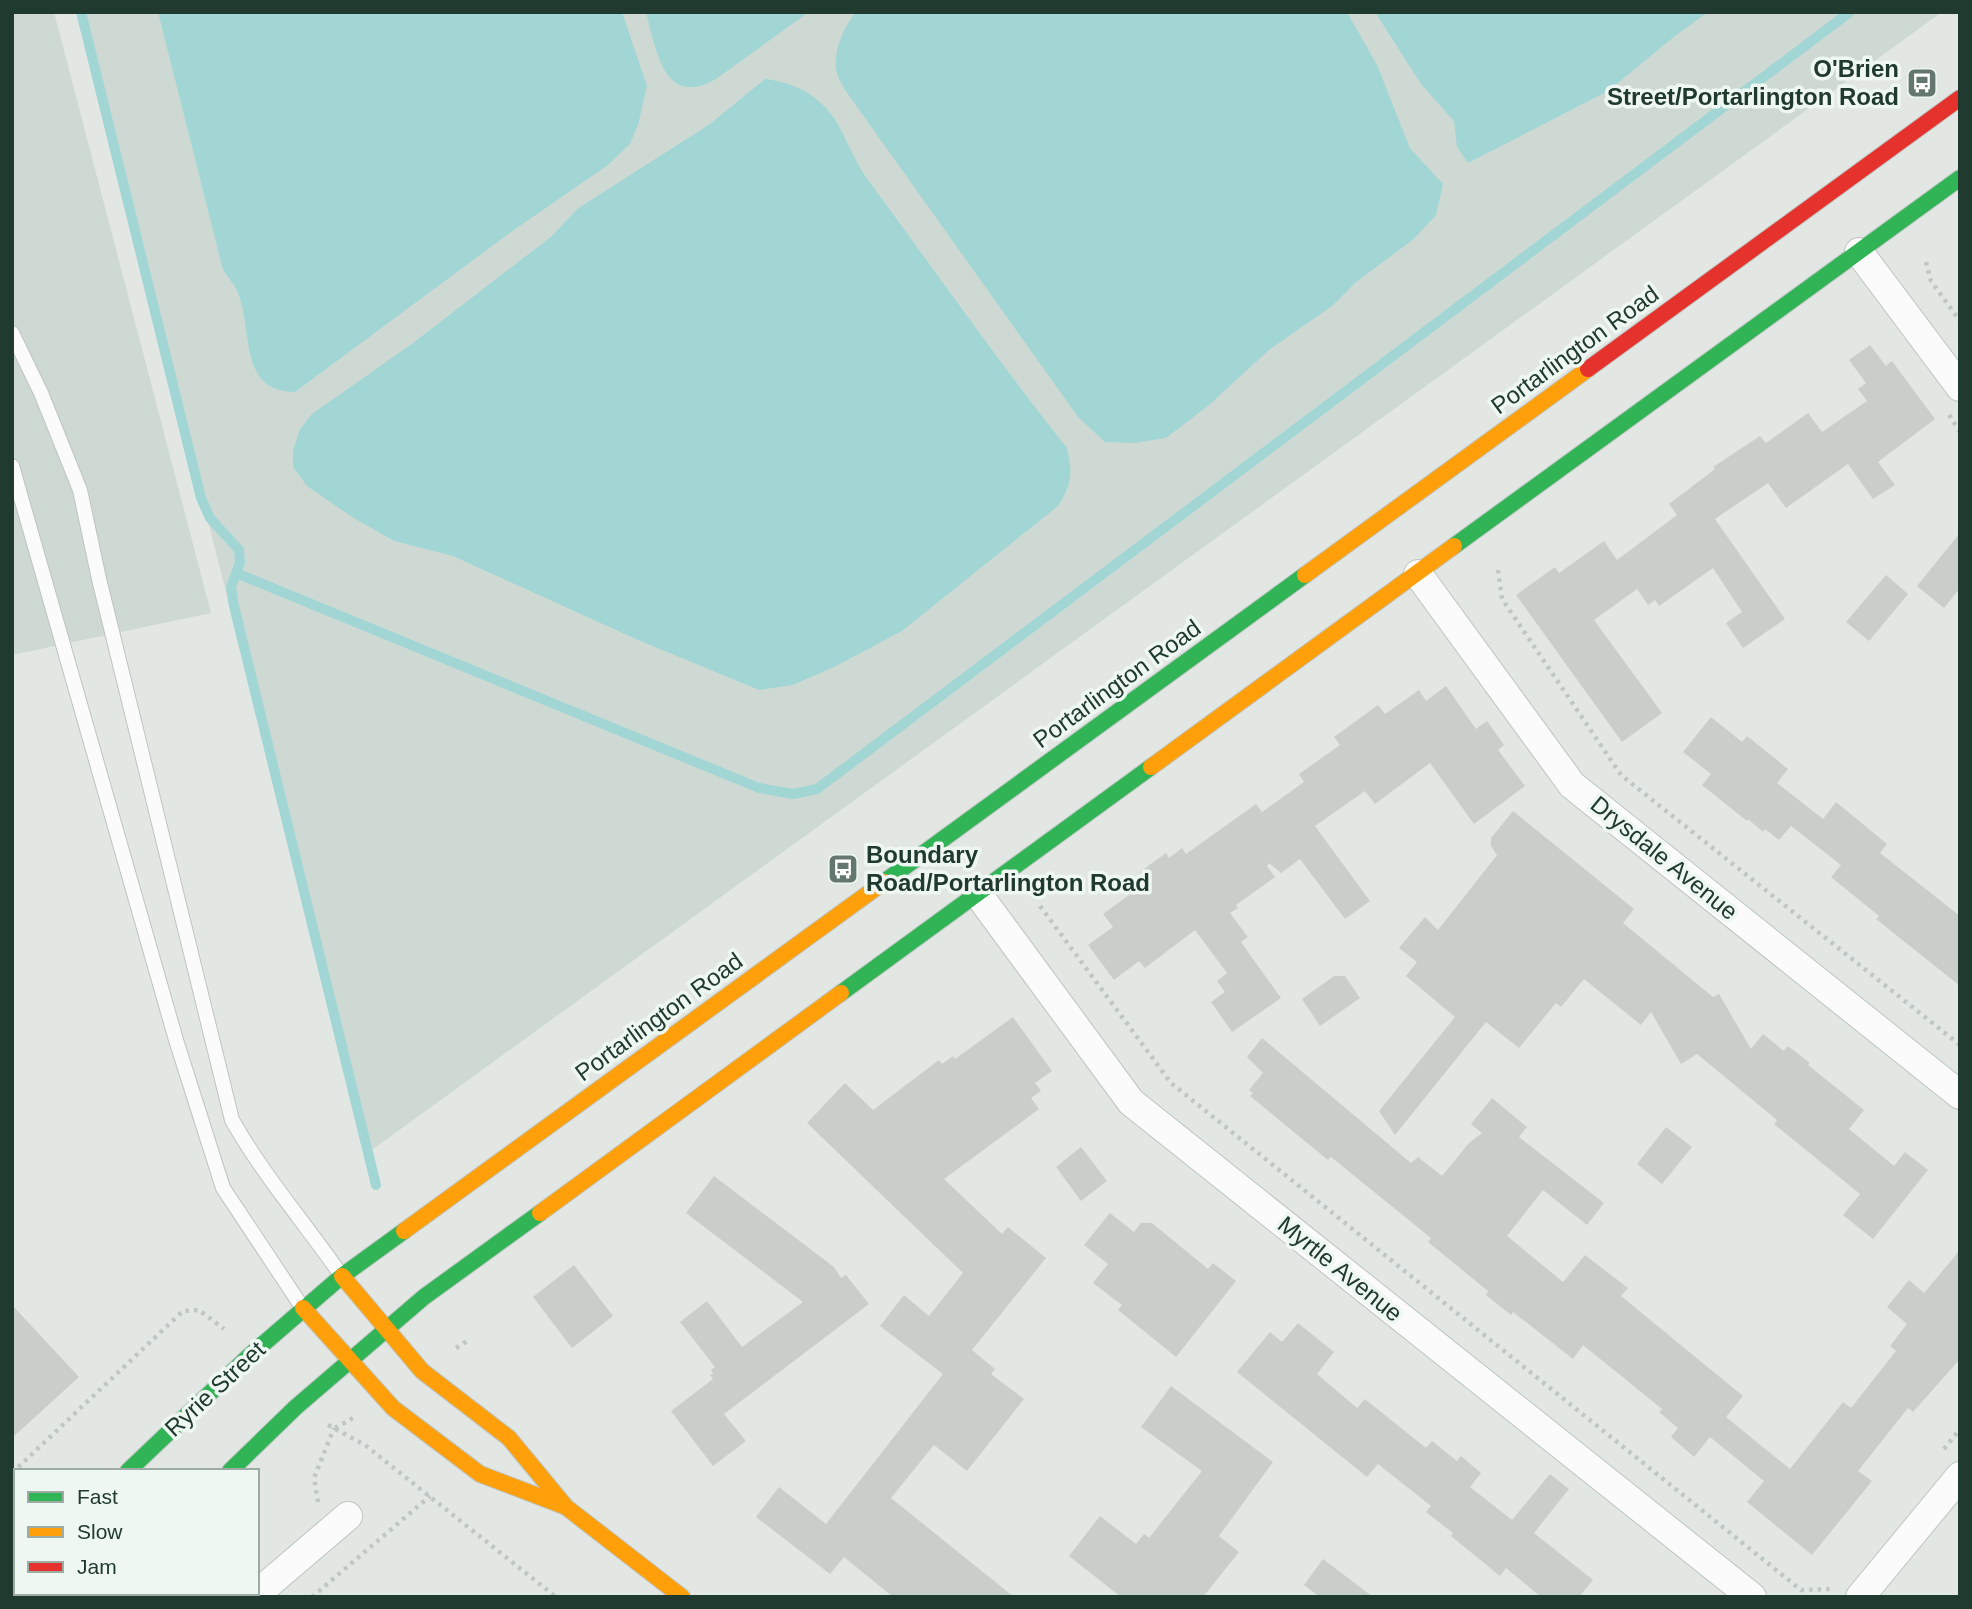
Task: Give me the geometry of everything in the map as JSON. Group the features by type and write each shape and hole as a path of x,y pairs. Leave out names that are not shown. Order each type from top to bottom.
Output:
{"main road":[{"name":"Portarlington Road","path":"303,1308 342,1276 1960,98"},
{"path":"232,1469 296,1407 424,1297 1960,178"},
{"path":"342,1276 422,1371 509,1438 566,1507 682,1597"},
{"path":"303,1308 393,1408 480,1474 566,1507"},
{"name":"Ryrie Street","path":"130,1469 303,1308"}],"street":[{"path":"1859,252 1960,387"},
{"name":"Drysdale Avenue","path":"1418,574 1572,785 1960,1095"},
{"name":"Myrtle Avenue","path":"978,894 1131,1102 1752,1597"},
{"path":"1860,1597 1960,1476"},
{"path":"259,1592 348,1516"}],"lane":[{"path":"12,333 41,393 80,489 99,579 232,1120 250,1152 342,1276"},
{"path":"12,466 177,1040 223,1188 303,1308"}],"path":[{"path":"1926,262 1931,281 1960,321"},
{"path":"1498,570 1502,599 1621,775 1960,1045"},
{"path":"1040,905 1171,1083 1801,1590 1833,1589"},
{"path":"17,1469 183,1311 199,1310 229,1334"},
{"path":"456,1348 467,1341"},
{"path":"323,1538 314,1478 334,1429 362,1412"},
{"path":"318,1419 365,1445 556,1597"},
{"path":"1943,1450 1960,1429"},
{"path":"312,1597 430,1496"}],"shaded area":[{"path":"12,12 54,12 211,613 12,655"},
{"path":"78,12 1942,12 369,1152"}],"water":[{"path":"158,12 622,12 647,86 638,125 630,144 608,165 511,232 295,392 277,389 264,382 256,370 238,293 223,270"},
{"path":"646,12 809,12 716,79 698,86 685,87 674,81 665,71"},
{"path":"856,12 1347,12 1377,65 1410,148 1443,184 1436,215 1414,239 1356,282 1332,306 1269,350 1209,405 1166,438 1135,443 1105,442 1078,417 845,90 837,72 837,53 844,31"},
{"path":"1375,12 1708,12 1608,91 1468,163 1457,147 1454,121 1421,84"},
{"path":"765,79 782,82 806,92 832,115 866,177 990,348 1067,448 1070,478 1058,506 902,631 793,685 759,690 638,640 453,556 394,541 352,517 307,486 293,467 293,451 300,429 312,414 413,343 552,236 577,209 710,124"}],"building":[{"path":"1870,345 1886,366 1892,361 1935,419 1878,462 1895,485 1873,499 1848,464 1786,508 1768,483 1715,519 1785,619 1743,648 1726,623 1742,612 1713,568 1659,606 1655,600 1648,605 1637,589 1594,620 1662,713 1622,742 1516,595 1555,567 1559,573 1604,541 1617,560 1677,515 1669,504 1715,469 1713,467 1760,436 1766,443 1808,413 1822,432 1867,401 1858,389 1866,383 1849,360"},
{"path":"1960,533 1960,588 1944,608 1917,586"},
{"path":"1886,575 1908,594 1869,641 1846,622"},
{"path":"1446,686 1476,729 1487,721 1504,745 1498,750 1525,786 1474,824 1430,763 1375,804 1365,791 1315,826 1370,901 1345,919 1300,859 1281,873 1269,863 1267,866 1275,877 1236,905 1238,908 1230,913 1248,937 1241,942 1281,998 1232,1032 1211,1002 1225,992 1217,981 1227,973 1195,930 1145,968 1139,961 1114,980 1088,945 1113,927 1103,914 1147,882 1140,872 1166,853 1169,858 1182,848 1186,854 1256,804 1262,812 1304,782 1299,774 1340,745 1334,737 1378,705 1385,714 1419,690 1426,701"},
{"path":"1711,717 1742,742 1747,736 1788,769 1777,783 1823,819 1836,802 1887,844 1880,853 1960,916 1960,986 1876,919 1879,916 1831,877 1841,865 1791,826 1779,840 1765,829 1763,832 1748,819 1747,821 1702,785 1711,774 1683,752"},
{"path":"1513,811 1634,909 1623,923 1713,997 1719,994 1751,1049 1763,1034 1784,1051 1788,1046 1864,1110 1849,1129 1894,1166 1905,1152 1928,1170 1873,1239 1843,1215 1860,1194 1774,1124 1777,1120 1697,1054 1681,1064 1651,1012 1641,1025 1584,979 1561,1007 1556,1003 1519,1048 1486,1022 1395,1135 1379,1111 1455,1017 1406,976 1417,962 1399,948 1425,917 1438,930 1497,855 1491,846 1491,838"},
{"path":"1334,976 1345,976 1360,998 1320,1026 1302,999"},
{"path":"1013,1017 1052,1071 1035,1083 1041,1091 1031,1098 1039,1109 944,1179 1002,1234 1008,1227 1046,1258 972,1350 995,1369 991,1374 1024,1399 967,1471 934,1445 891,1498 1014,1597 893,1597 844,1557 830,1574 756,1517 779,1487 826,1524 943,1374 880,1326 904,1295 929,1316 963,1273 807,1123 845,1083 873,1110 939,1060 942,1064 953,1056 955,1059"},
{"path":"1262,1038 1411,1163 1418,1157 1442,1176 1469,1143 1482,1133 1471,1124 1492,1098 1527,1127 1519,1137 1604,1203 1587,1225 1543,1190 1507,1236 1563,1282 1585,1255 1628,1288 1621,1296 1743,1396 1726,1417 1790,1469 1843,1402 1851,1408 1896,1351 1890,1346 1907,1324 1887,1307 1909,1280 1924,1293 1960,1250 1960,1359 1913,1412 1908,1408 1858,1471 1872,1481 1812,1555 1747,1502 1764,1481 1710,1437 1694,1457 1671,1437 1678,1428 1659,1412 1662,1409 1583,1345 1573,1359 1513,1312 1511,1315 1486,1295 1488,1291 1428,1242 1431,1238 1331,1157 1328,1160 1250,1096 1253,1093 1249,1090 1263,1073 1247,1057"},
{"path":"1666,1127 1692,1147 1662,1184 1637,1164"},
{"path":"1081,1147 1107,1181 1081,1201 1056,1167"},
{"path":"714,1176 834,1267 841,1278 846,1275 869,1304 724,1414 746,1441 713,1466 671,1411 713,1379 710,1375 715,1367 680,1322 707,1301 742,1347 803,1302 686,1213"},
{"path":"1110,1213 1134,1232 1141,1223 1152,1223 1208,1269 1213,1263 1236,1281 1176,1357 1118,1310 1122,1305 1093,1283 1108,1264 1084,1245"},
{"path":"574,1265 613,1316 572,1348 533,1297"},
{"path":"12,1305 79,1377 12,1438"},
{"path":"1298,1323 1334,1352 1317,1374 1357,1408 1365,1399 1426,1448 1432,1441 1457,1461 1461,1456 1481,1473 1470,1487 1512,1520 1550,1474 1569,1489 1534,1533 1593,1580 1579,1597 1541,1597 1506,1568 1500,1576 1426,1512 1431,1506 1378,1464 1367,1477 1237,1372 1270,1332 1282,1342"},
{"path":"1171,1386 1273,1462 1219,1536 1239,1552 1203,1597 1121,1597 1069,1556 1100,1516 1136,1544 1144,1534 1149,1538 1202,1471 1141,1427"},
{"path":"1323,1559 1373,1597 1320,1597 1304,1585"}],"waterway":[{"path":"81,12 201,498 210,518 239,550 240,563 231,587 234,606 376,1185"},
{"path":"236,573 759,788 793,794 817,789 1850,12"}],"traffic: fast":[{"path":"1454,546 1960,178"},
{"path":"884,882 1305,575"},
{"path":"841,993 1151,767"},
{"path":"232,1469 296,1407 424,1297 540,1213"},
{"path":"130,1469 248,1357 342,1276 404,1231"}],"traffic: slow":[{"path":"1305,575 1588,369"},
{"path":"1151,767 1454,546"},
{"path":"404,1231 884,882"},
{"path":"540,1213 841,993"},
{"path":"342,1276 422,1371 509,1438 566,1507 682,1597"},
{"path":"303,1308 393,1408 480,1474 564,1506"}],"traffic: jam":[{"path":"1588,369 1960,98"}],"place":[{"name":"O'Brien Street/Portarlington Road","path":"1922,83"},
{"name":"Boundary Road/Portarlington Road","path":"843,869"}]}
